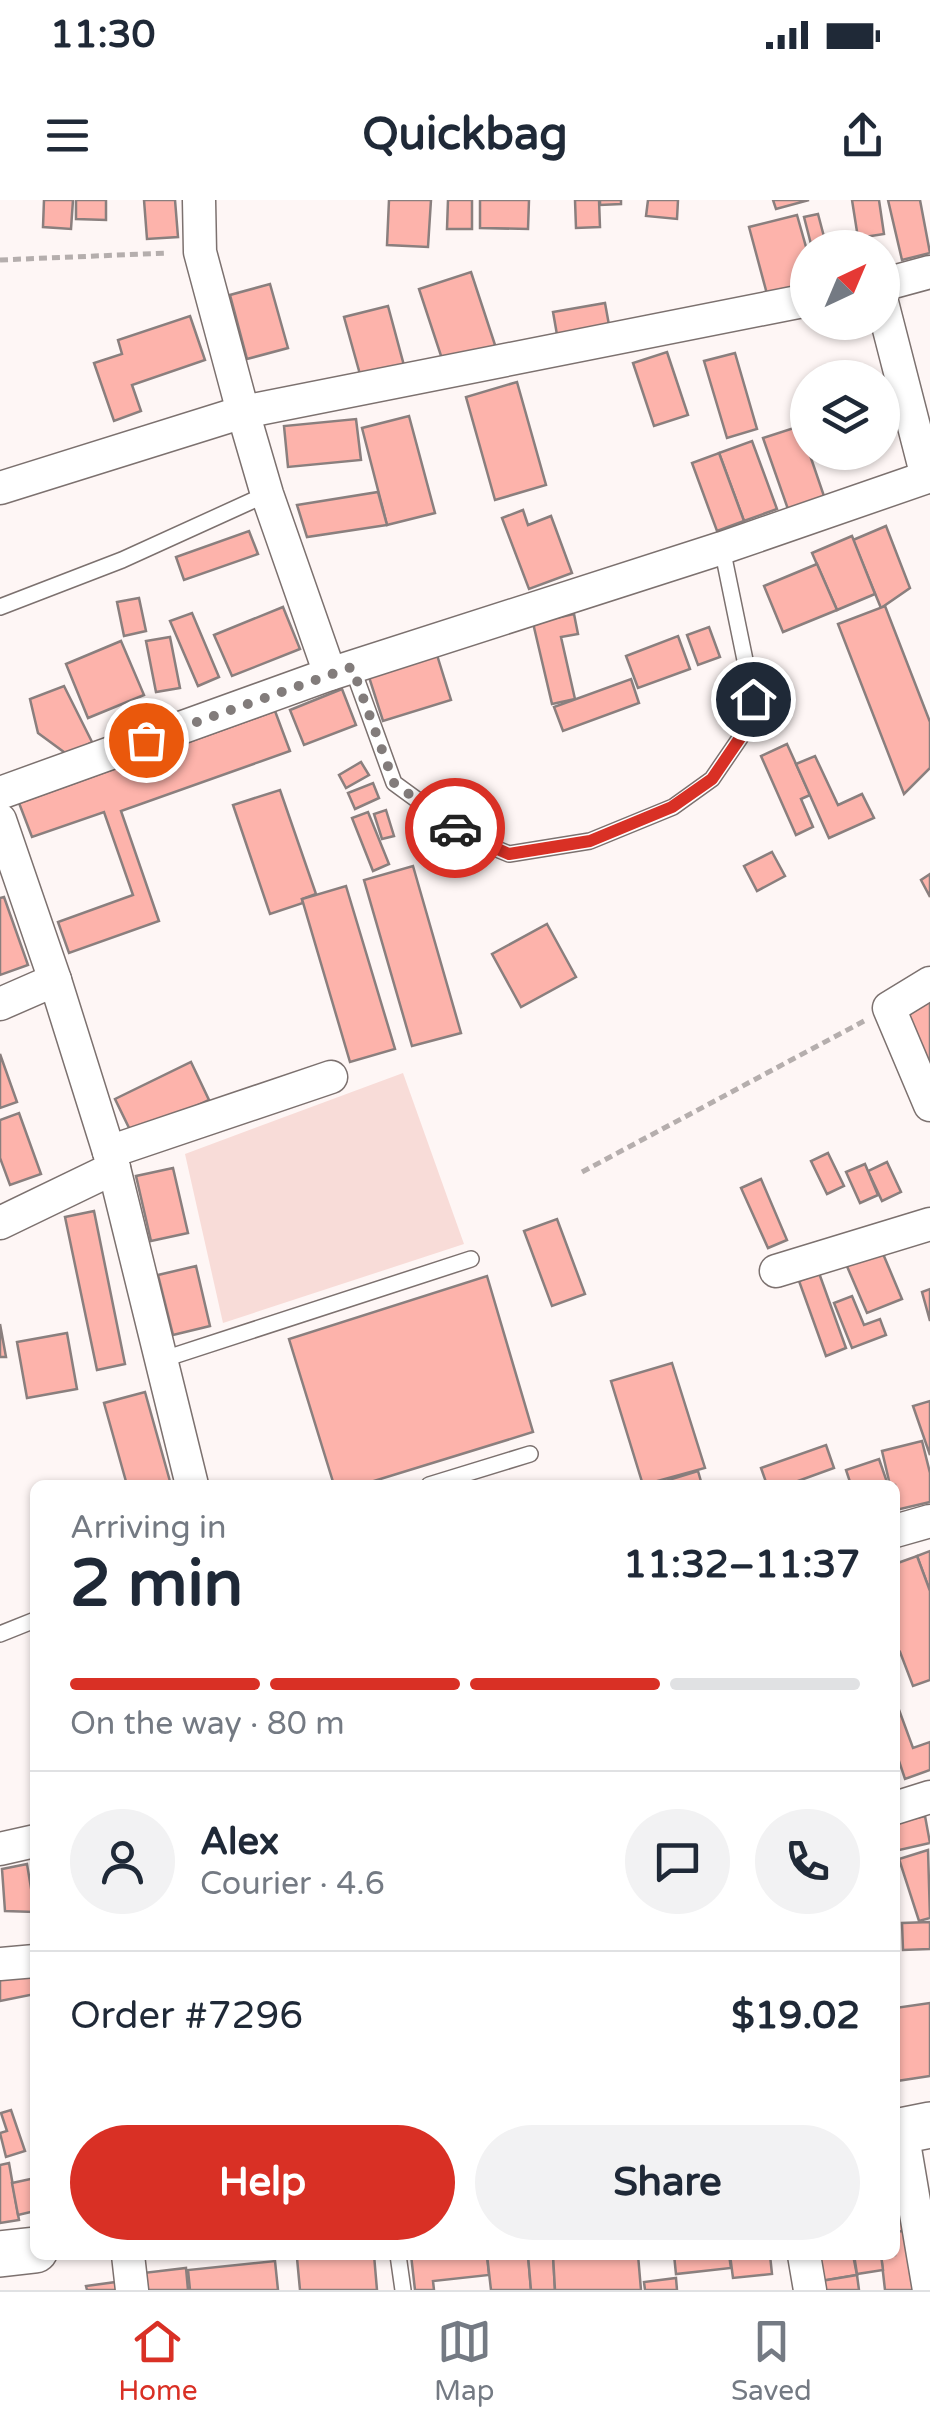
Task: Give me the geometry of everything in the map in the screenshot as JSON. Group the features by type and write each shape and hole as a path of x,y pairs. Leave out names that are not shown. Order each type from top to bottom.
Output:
{"street":[{"path":"199,200 200,252 267,494 341,671"},
{"path":"900,280 930,272"},
{"path":"0,488 243,412 790,304"},
{"path":"0,793 341,671 722,548 928,476 892,340"},
{"path":"0,820 56,980 111,1160 191,1480"},
{"path":"0,1004 56,980"},
{"path":"930,983 889,1008 930,1105"},
{"path":"0,1223 111,1160 332,1077"},
{"path":"776,1271 930,1224"},
{"path":"900,1530 930,1521"},
{"path":"900,1806 930,1797"},
{"path":"0,1849 30,1842"},
{"path":"0,1964 30,1961"},
{"path":"909,2129 928,2290"},
{"path":"0,2254 30,2251"},
{"path":"129,2260 132,2290"},
{"path":"805,2260 810,2290"}],"lane":[{"path":"0,607 122,560 267,494"},
{"path":"341,671 394,783 468,836 509,854 590,841 672,807 712,779 740,738 753,699 722,548"},
{"path":"160,1360 471,1259"},
{"path":"444,1480 530,1454"},
{"path":"0,1634 30,1622"},
{"path":"399,2260 402,2290"}],"path":[{"path":"0,260 200,252"},
{"path":"582,1172 889,1008"}],"shaded area":[{"path":"403,1073 464,1244 223,1323 185,1154"}],"building":[{"path":"44,200 73,200 71,229 43,227"},
{"path":"76,200 106,200 106,220 76,219"},
{"path":"144,200 175,200 178,237 147,239"},
{"path":"389,200 431,200 428,247 387,245"},
{"path":"448,200 472,200 472,229 447,229"},
{"path":"480,200 529,200 528,229 480,228"},
{"path":"575,200 599,200 600,227 576,228"},
{"path":"600,200 621,200 621,204 600,205"},
{"path":"648,200 678,200 677,219 646,216"},
{"path":"773,200 809,200 776,209"},
{"path":"852,200 879,200 883,230 857,230"},
{"path":"888,200 920,200 930,253 902,260 900,230 895,230"},
{"path":"818,214 822,230 807,230 804,217"},
{"path":"797,215 801,230 790,230 790,288 767,294 749,227"},
{"path":"471,272 497,351 445,368 419,289"},
{"path":"270,284 288,348 247,359 230,295"},
{"path":"605,303 611,336 559,346 553,312"},
{"path":"388,306 406,373 363,385 344,317"},
{"path":"190,316 205,360 132,385 141,411 114,421 94,363 122,354 118,340"},
{"path":"667,352 688,415 654,426 633,363"},
{"path":"735,353 757,429 727,438 704,361"},
{"path":"517,382 546,485 495,500 466,397"},
{"path":"409,416 435,513 387,525 362,428"},
{"path":"356,419 361,460 288,467 284,426"},
{"path":"790,429 790,470 815,470 825,499 789,512 763,438"},
{"path":"752,441 777,509 744,521 719,453"},
{"path":"719,453 744,521 717,531 692,463"},
{"path":"378,492 387,525 307,537 297,505"},
{"path":"523,510 528,525 551,516 572,573 529,589 502,518"},
{"path":"886,526 910,588 881,608 853,540"},
{"path":"249,531 258,554 184,580 176,557"},
{"path":"852,536 875,594 837,610 812,553"},
{"path":"817,564 837,610 783,632 764,586"},
{"path":"139,598 146,631 124,636 117,602"},
{"path":"885,606 930,722 930,768 904,794 838,624"},
{"path":"283,607 300,649 232,676 214,635"},
{"path":"192,613 219,677 198,686 170,621"},
{"path":"574,614 578,634 561,637 575,699 552,704 533,623"},
{"path":"709,627 720,657 698,665 687,635"},
{"path":"678,636 690,669 638,688 626,656"},
{"path":"170,637 180,688 156,692 146,641"},
{"path":"121,641 144,695 88,718 66,664"},
{"path":"437,655 451,700 383,721 369,677"},
{"path":"631,679 639,703 563,731 554,707"},
{"path":"64,686 92,742 68,755 38,733 30,699"},
{"path":"342,689 356,725 304,745 290,710"},
{"path":"275,711 290,751 121,811 159,921 69,953 58,922 133,895 104,812 32,837 19,803"},
{"path":"787,744 810,795 801,799 813,827 796,835 761,756"},
{"path":"815,756 838,805 862,794 874,818 829,838 796,764"},
{"path":"361,762 369,775 346,788 339,775"},
{"path":"373,783 379,798 355,809 348,793"},
{"path":"280,790 316,894 302,899 303,903 270,914 233,805"},
{"path":"386,810 394,836 382,839 374,814"},
{"path":"368,812 389,864 373,871 352,818"},
{"path":"772,852 785,876 757,891 744,866"},
{"path":"413,866 461,1033 412,1046 364,880"},
{"path":"930,874 930,897 921,880"},
{"path":"346,886 395,1049 350,1062 302,899"},
{"path":"4,897 28,965 0,975 0,898"},
{"path":"547,924 576,977 521,1007 492,954"},
{"path":"930,1001 930,1065 907,1016"},
{"path":"0,1054 17,1102 0,1108"},
{"path":"191,1062 209,1100 133,1136 115,1099"},
{"path":"19,1113 41,1174 10,1185 0,1158 0,1120"},
{"path":"828,1153 844,1186 827,1194 811,1161"},
{"path":"887,1162 901,1192 882,1201 868,1171"},
{"path":"865,1164 878,1195 860,1203 846,1172"},
{"path":"173,1168 188,1233 151,1241 136,1176"},
{"path":"761,1179 787,1240 768,1248 741,1188"},
{"path":"94,1211 125,1364 97,1370 65,1217"},
{"path":"557,1219 585,1294 552,1306 524,1231"},
{"path":"881,1249 902,1299 867,1313 846,1264"},
{"path":"196,1266 210,1326 173,1335 158,1275"},
{"path":"819,1273 846,1348 826,1356 799,1281"},
{"path":"487,1276 533,1432 377,1480 332,1480 289,1339"},
{"path":"930,1289 930,1321 922,1292"},
{"path":"852,1296 864,1325 880,1319 886,1335 852,1348 834,1303"},
{"path":"0,1324 6,1357 0,1357"},
{"path":"67,1333 77,1389 27,1398 17,1342"},
{"path":"672,1363 705,1468 661,1480 641,1480 611,1381"},
{"path":"145,1392 170,1480 126,1480 104,1403"},
{"path":"930,1401 930,1455 913,1406"},
{"path":"922,1441 930,1473 930,1502 900,1509 900,1480 889,1480 882,1451"},
{"path":"826,1445 834,1468 801,1480 765,1480 761,1468"},
{"path":"879,1459 886,1480 849,1480 846,1470"},
{"path":"698,1471 701,1480 668,1480"},
{"path":"930,1551 930,1591 917,1556"},
{"path":"917,1556 930,1591 930,1680 913,1686 900,1652 900,1562"},
{"path":"900,1713 913,1748 930,1742 930,1770 905,1779 900,1764"},
{"path":"925,1816 930,1843 900,1850 900,1822"},
{"path":"928,1850 930,1918 919,1921 900,1859"},
{"path":"27,1864 30,1912 5,1911 2,1869"},
{"path":"930,1922 930,1949 903,1950 902,1923"},
{"path":"30,1969 30,1995 0,2001 0,1976"},
{"path":"930,2003 930,2076 900,2081 900,2007"},
{"path":"11,2110 25,2151 6,2157 0,2133 7,2131 1,2113"},
{"path":"9,2163 19,2220 0,2223 0,2165"},
{"path":"30,2179 30,2212 18,2215 12,2183"},
{"path":"900,2197 910,2230 900,2231"},
{"path":"910,2230 918,2290 885,2290 882,2260 900,2260 900,2231"},
{"path":"297,2260 374,2260 377,2290 300,2290"},
{"path":"412,2260 488,2260 489,2275 433,2281 434,2290 415,2290"},
{"path":"488,2260 528,2260 531,2290 491,2290"},
{"path":"528,2260 553,2260 555,2290 531,2290"},
{"path":"553,2260 638,2260 641,2290 555,2290"},
{"path":"675,2260 730,2260 731,2268 676,2274"},
{"path":"731,2260 771,2260 772,2274 733,2278"},
{"path":"812,2260 854,2260 857,2275 815,2282"},
{"path":"855,2260 882,2260 883,2270 857,2274"},
{"path":"275,2261 278,2290 190,2290 188,2270"},
{"path":"186,2268 188,2290 145,2290 143,2273"},
{"path":"857,2275 859,2290 817,2290 815,2282"},
{"path":"676,2278 677,2290 645,2290 644,2282"},
{"path":"116,2282 117,2290 87,2290 86,2286"}],"way so far":[{"path":"146,740 352,667 394,783 455,828"}],"route":[{"path":"455,828 509,854 590,841 672,807 712,779 740,738 753,699"}]}
